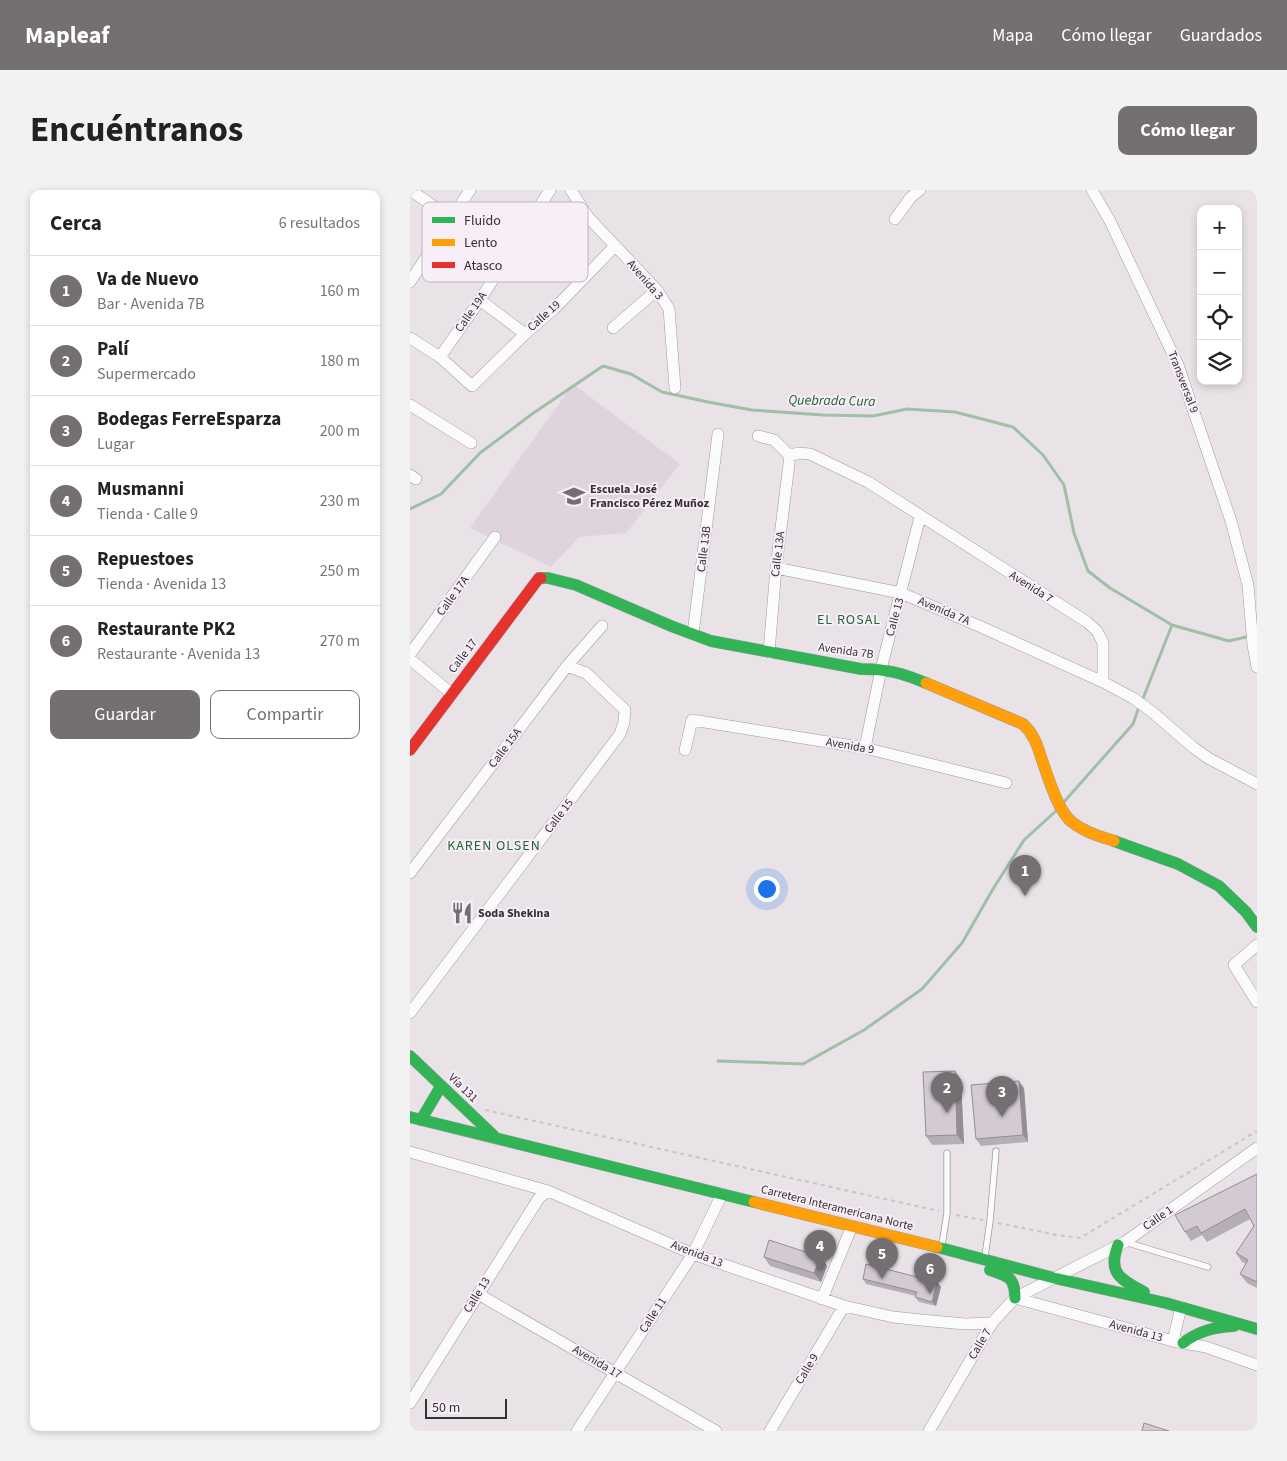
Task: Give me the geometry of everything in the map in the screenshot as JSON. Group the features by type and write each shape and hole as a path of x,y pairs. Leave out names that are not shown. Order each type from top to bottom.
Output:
{"main road":[{"name":"Avenida 7B","path":"539,578 548,578 576,585 711,641 861,669 881,669 904,674 1022,724 1029,729 1036,741 1049,781 1064,814 1071,822 1088,832 1178,864 1219,886 1246,912 1257,927"},
{"name":"Calle 17","path":"410,750 539,578"},
{"name":"Vía 131","path":"410,1056 497,1139"},
{"path":"419,1116 441,1086"},
{"name":"Carretera Interamericana Norte","path":"419,1116 497,1139 852,1226 1054,1278 1166,1303 1257,1329"},
{"path":"913,1242 1003,1274 1012,1279 1015,1284 1015,1298"},
{"path":"1122,1243 1113,1258 1116,1274 1125,1281 1166,1303"},
{"path":"1178,1342 1201,1331 1244,1325"}],"street":[{"path":"410,190 428,202"},
{"path":"462,202 470,190"},
{"name":"Calle 19A","path":"542,202 550,190"},
{"name":"Avenida 3","path":"571,190 579,202"},
{"path":"895,220 911,197 920,190"},
{"name":"Transversal 9","path":"1092,190 1110,221 1178,365 1252,582 1253,645 1257,667"},
{"name":"Avenida 3","path":"588,217 657,290 669,309 675,388"},
{"name":"Calle 19","path":"588,274 615,246"},
{"path":"410,282 414,266 422,256"},
{"name":"Calle 19A","path":"440,357 491,282"},
{"name":"Calle 19","path":"440,357 472,386 580,282"},
{"path":"613,328 657,290"},
{"path":"480,300 525,334"},
{"path":"410,338 440,357"},
{"path":"410,405 471,443"},
{"name":"Calle 13B","path":"693,634 718,434"},
{"path":"758,436 774,440 790,456"},
{"name":"Avenida 7","path":"790,456 798,453 810,454 868,482 1087,622 1097,631 1102,643 1103,682"},
{"name":"Calle 13A","path":"769,652 776,568 790,456"},
{"name":"Calle 13","path":"865,748 881,669 920,517"},
{"name":"Calle 17A","path":"410,654 495,537"},
{"name":"Avenida 7A","path":"776,568 902,593 1103,682"},
{"name":"Calle 15A","path":"410,873 567,666 602,626"},
{"path":"410,659 452,694"},
{"name":"Calle 15","path":"410,1013 620,734 625,710 586,674 567,666"},
{"path":"1103,682 1133,698 1208,758 1257,784"},
{"name":"Avenida 9","path":"685,750 692,720 865,748 1006,782"},
{"path":"1257,945 1234,965 1257,1002"},
{"name":"Calle 1","path":"1054,1278 1122,1243 1257,1148"},
{"name":"Avenida 13","path":"410,1152 548,1191 693,1254 844,1306 921,1320 965,1324 992,1324"},
{"name":"Calle 13","path":"410,1403 538,1198 548,1191"},
{"name":"Calle 11","path":"577,1431 693,1254 722,1194"},
{"path":"822,1299 852,1226"},
{"name":"Calle 7","path":"929,1431 992,1324 1015,1298 1054,1278"},
{"name":"Avenida 17","path":"478,1294 716,1431"},
{"name":"Avenida 13","path":"1015,1298 1178,1342 1206,1347 1257,1365"},
{"name":"Calle 9","path":"770,1431 844,1306"},
{"path":"1178,1342 1181,1307"}],"lane":[{"path":"984,1260 990,1221 996,1151"},
{"path":"942,1249 947,1213 947,1153"},
{"path":"1122,1243 1208,1267"}],"path":[{"path":"484,1110 947,1213 1080,1238 1257,1130"}],"shaded area":[{"name":"Escuela José Francisco Pérez Muñoz","path":"573,384 680,464 626,533 579,537 551,567 470,528"}],"building":[{"path":"955,1071 957,1135 926,1136 923,1072"},
{"path":"1019,1081 1023,1135 976,1139 971,1085"},
{"path":"1257,1174 1257,1282 1240,1274 1248,1260 1236,1253 1254,1226 1245,1209 1201,1233 1197,1226 1185,1232 1175,1215"},
{"path":"769,1240 821,1257 814,1273 764,1257"},
{"path":"866,1264 937,1282 932,1302 915,1297 917,1292 863,1279"},
{"path":"1144,1423 1169,1431 1142,1431"}],"waterway":[{"name":"Quebrada Cura","path":"410,509 441,494 480,453 532,414 603,366 631,374 662,392 752,410 873,416 907,409 955,412 1013,427 1043,455 1064,485 1074,533 1088,571 1110,588 1172,625 1229,641 1250,636"},
{"path":"1142,701 1172,625"},
{"path":"1063,803 1133,724 1139,707"},
{"path":"718,1061 803,1064 864,1030 922,989 962,943 1024,840 1057,810"}],"traffic: fast":[{"path":"541,578 576,585 711,641 861,669 894,672 926,683"},
{"path":"1114,841 1178,864 1219,886 1246,912 1257,927"},
{"path":"410,1056 494,1136"},
{"path":"421,1120 441,1086"},
{"path":"410,1117 754,1202"},
{"path":"1118,1245 1114,1262 1115,1269 1129,1284 1144,1292"},
{"path":"937,1247 1054,1278 1166,1303 1257,1329"},
{"path":"990,1270 1002,1274 1012,1281 1015,1298"},
{"path":"1183,1343 1207,1330 1234,1326"}],"traffic: slow":[{"path":"926,683 1023,724 1034,739 1054,792 1067,817 1087,831 1114,841"},
{"path":"754,1202 937,1247"}],"traffic: jam":[{"path":"410,750 539,578 541,578"}],"place":[{"name":"Escuela José Francisco Pérez Muñoz","path":"574,496"},
{"name":"Va de Nuevo","path":"1025,896"},
{"name":"Soda Shekina","path":"462,913"},
{"name":"Palí","path":"947,1113"},
{"name":"Bodegas FerreEsparza","path":"1002,1117"},
{"name":"Musmanni","path":"820,1271"},
{"name":"Repuestoes","path":"882,1279"},
{"name":"Restaurante PK2","path":"930,1294"}],"district":[{"name":"EL ROSAL","path":"849,620"},
{"name":"KAREN OLSEN","path":"494,846"}]}
